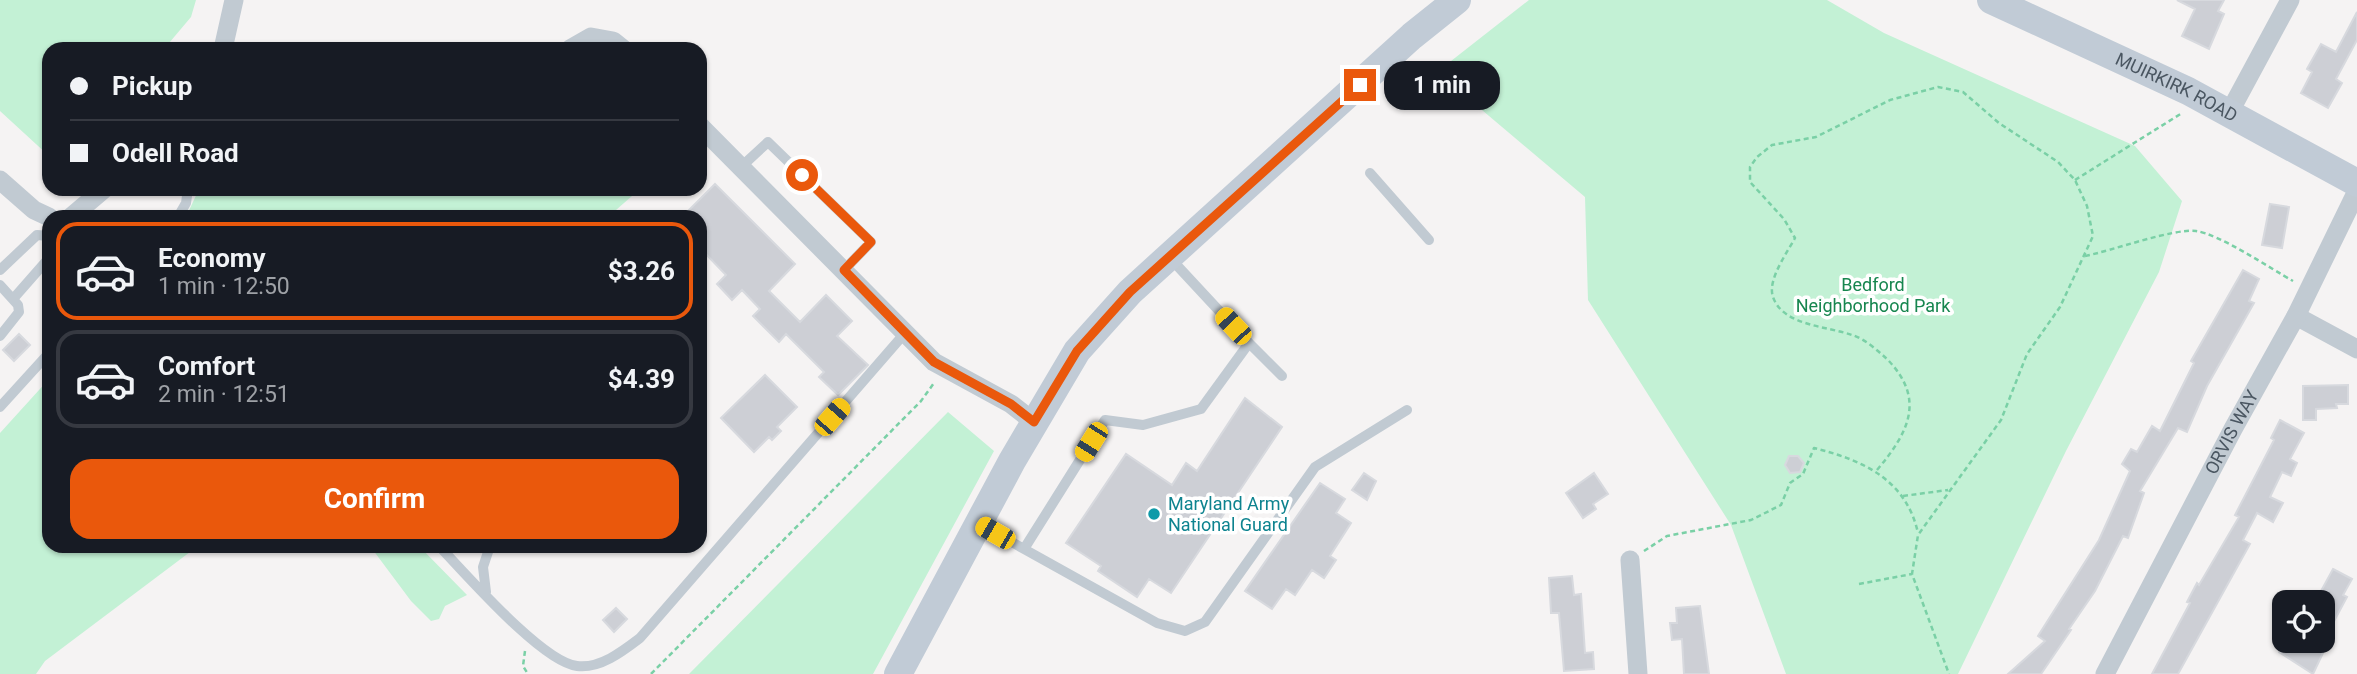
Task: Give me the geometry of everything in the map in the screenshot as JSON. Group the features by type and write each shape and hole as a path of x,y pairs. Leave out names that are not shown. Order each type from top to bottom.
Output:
{"street":[{"path":"222,42 234,0"},
{"path":"898,674 978,523 1077,351 1130,292 1412,36 1457,0"},
{"name":"MUIRKIRK ROAD","path":"1991,0 2188,91 2357,183"},
{"path":"2228,115 2290,0"},
{"path":"582,42 591,37 614,42"},
{"path":"707,133 941,366 1011,404 1034,422"},
{"path":"0,180 34,211 42,214"},
{"name":"ORVIS WAY","path":"2105,674 2233,429 2296,316 2357,191"},
{"path":"79,210 96,196"},
{"path":"2296,316 2357,349"},
{"path":"1630,560 1637,674"}],"lane":[{"path":"741,167 768,142 871,242 844,270"},
{"path":"1370,173 1429,240"},
{"path":"0,270 37,235 42,235"},
{"path":"1170,257 1282,376"},
{"path":"13,299 42,266"},
{"path":"0,285 18,305 18,316 0,337"},
{"path":"446,553 534,641 560,661 579,667 620,654 640,638 905,333"},
{"path":"1024,549 1105,420 1143,425 1201,409 1249,343"},
{"path":"0,407 42,361"},
{"path":"978,523 1157,623 1185,631 1205,622 1315,467 1407,410"},
{"path":"486,593 483,567 488,553"}],"path":[{"path":"1877,470 1902,436 1911,400 1908,385 1901,373 1863,340 1805,323 1789,316 1778,306 1772,295 1773,281 1795,238 1784,219 1759,195 1750,182 1750,167 1757,157 1772,145 1816,136 1890,100 1922,89 1952,87 1963,92 1999,123 2058,162 2076,180 2087,206 2092,236 2060,307 2027,354 2001,420 1918,535"},
{"path":"2076,180 2176,114 2190,112"},
{"path":"2085,256 2172,233 2196,231 2223,242 2293,281"},
{"path":"651,674 921,401 932,388 941,366"},
{"path":"1630,560 1667,536 1751,520 1781,505 1786,499 1790,484 1803,474 1814,449 1846,456 1877,470 1910,507 1918,535 1912,574 1949,674"},
{"path":"1902,496 1948,490"},
{"path":"1859,584 1912,574"},
{"path":"528,674 523,655 534,641"}],"green space":[{"path":"0,0 196,0 191,17 170,42 42,42 42,150 0,111"},
{"name":"Bedford Neighborhood Park","path":"1529,0 1827,0 1884,33 2135,146 2182,201 2159,272 2066,451 1958,674 1786,674 1731,525 1588,300 1585,197 1437,72"},
{"path":"196,196 632,196 616,210 189,210"},
{"path":"42,387 42,553 189,553 45,661 36,674 0,674 0,433"},
{"path":"948,412 994,451 873,674 689,674"},
{"path":"375,553 426,553 467,595 445,606 439,619 431,621 411,601"}],"building":[{"path":"2177,0 2224,0 2218,11 2224,14 2209,49 2182,36 2195,9"},
{"path":"2357,12 2357,40 2336,79 2342,83 2328,108 2301,93 2312,72 2307,69 2321,44 2336,52"},
{"path":"715,184 795,264 769,291 800,322 826,295 852,321 837,336 868,365 838,395 819,377 824,372 786,334 779,342 753,316 760,309 742,290 732,300 717,284 726,275 707,255 707,210 689,210 703,196 707,196 707,192"},
{"path":"2270,204 2289,207 2282,248 2262,245"},
{"path":"2243,270 2259,279 2249,301 2254,303 2207,386 2187,432 2178,428 2140,491 2144,493 2128,538 2123,536 2095,591 2041,674 2008,674 2045,641 2038,636 2099,540 2130,471 2122,464 2131,449 2137,452 2152,426 2160,431 2194,363 2191,361"},
{"path":"19,334 30,345 14,361 3,350"},
{"path":"765,375 797,407 777,427 781,431 772,440 769,437 754,452 721,418"},
{"path":"2348,385 2348,404 2336,404 2337,408 2316,409 2316,420 2303,420 2303,386"},
{"name":"Maryland Army National Guard","path":"1245,398 1282,427 1171,593 1149,579 1137,597 1098,571 1101,566 1066,543 1126,454 1172,485 1186,463 1197,471"},
{"path":"2280,420 2304,433 2290,459 2297,463 2291,476 2282,472 2270,497 2283,503 2273,522 2257,513 2243,540 2250,544 2178,674 2152,674 2190,603 2187,602 2197,583 2199,585 2239,517 2235,515 2274,440 2271,438"},
{"path":"1789,456 1798,456 1804,463 1800,472 1790,473 1785,465"},
{"path":"1364,473 1376,481 1367,500 1352,490"},
{"path":"1594,473 1608,494 1593,504 1596,509 1583,518 1566,493"},
{"path":"1320,483 1345,499 1336,513 1351,523 1330,556 1336,560 1324,578 1312,570 1295,595 1286,589 1272,609 1245,591"},
{"path":"2333,569 2352,579 2343,595 2347,597 2335,619 2335,590 2322,590"},
{"path":"1572,576 1574,595 1581,594 1585,653 1593,652 1594,669 1564,671 1559,613 1551,613 1549,578"},
{"path":"1700,606 1709,674 1684,674 1682,639 1672,640 1670,623 1677,623 1676,608"},
{"path":"616,608 627,619 614,632 603,620"},
{"path":"2281,653 2323,653 2313,674"}],"place":[{"name":"Maryland Army National Guard","path":"1154,514"}],"route":[{"path":"802,175 871,242 844,270 934,362 1011,404 1034,422 1053,386 1097,326 1130,292 1360,85"}]}
